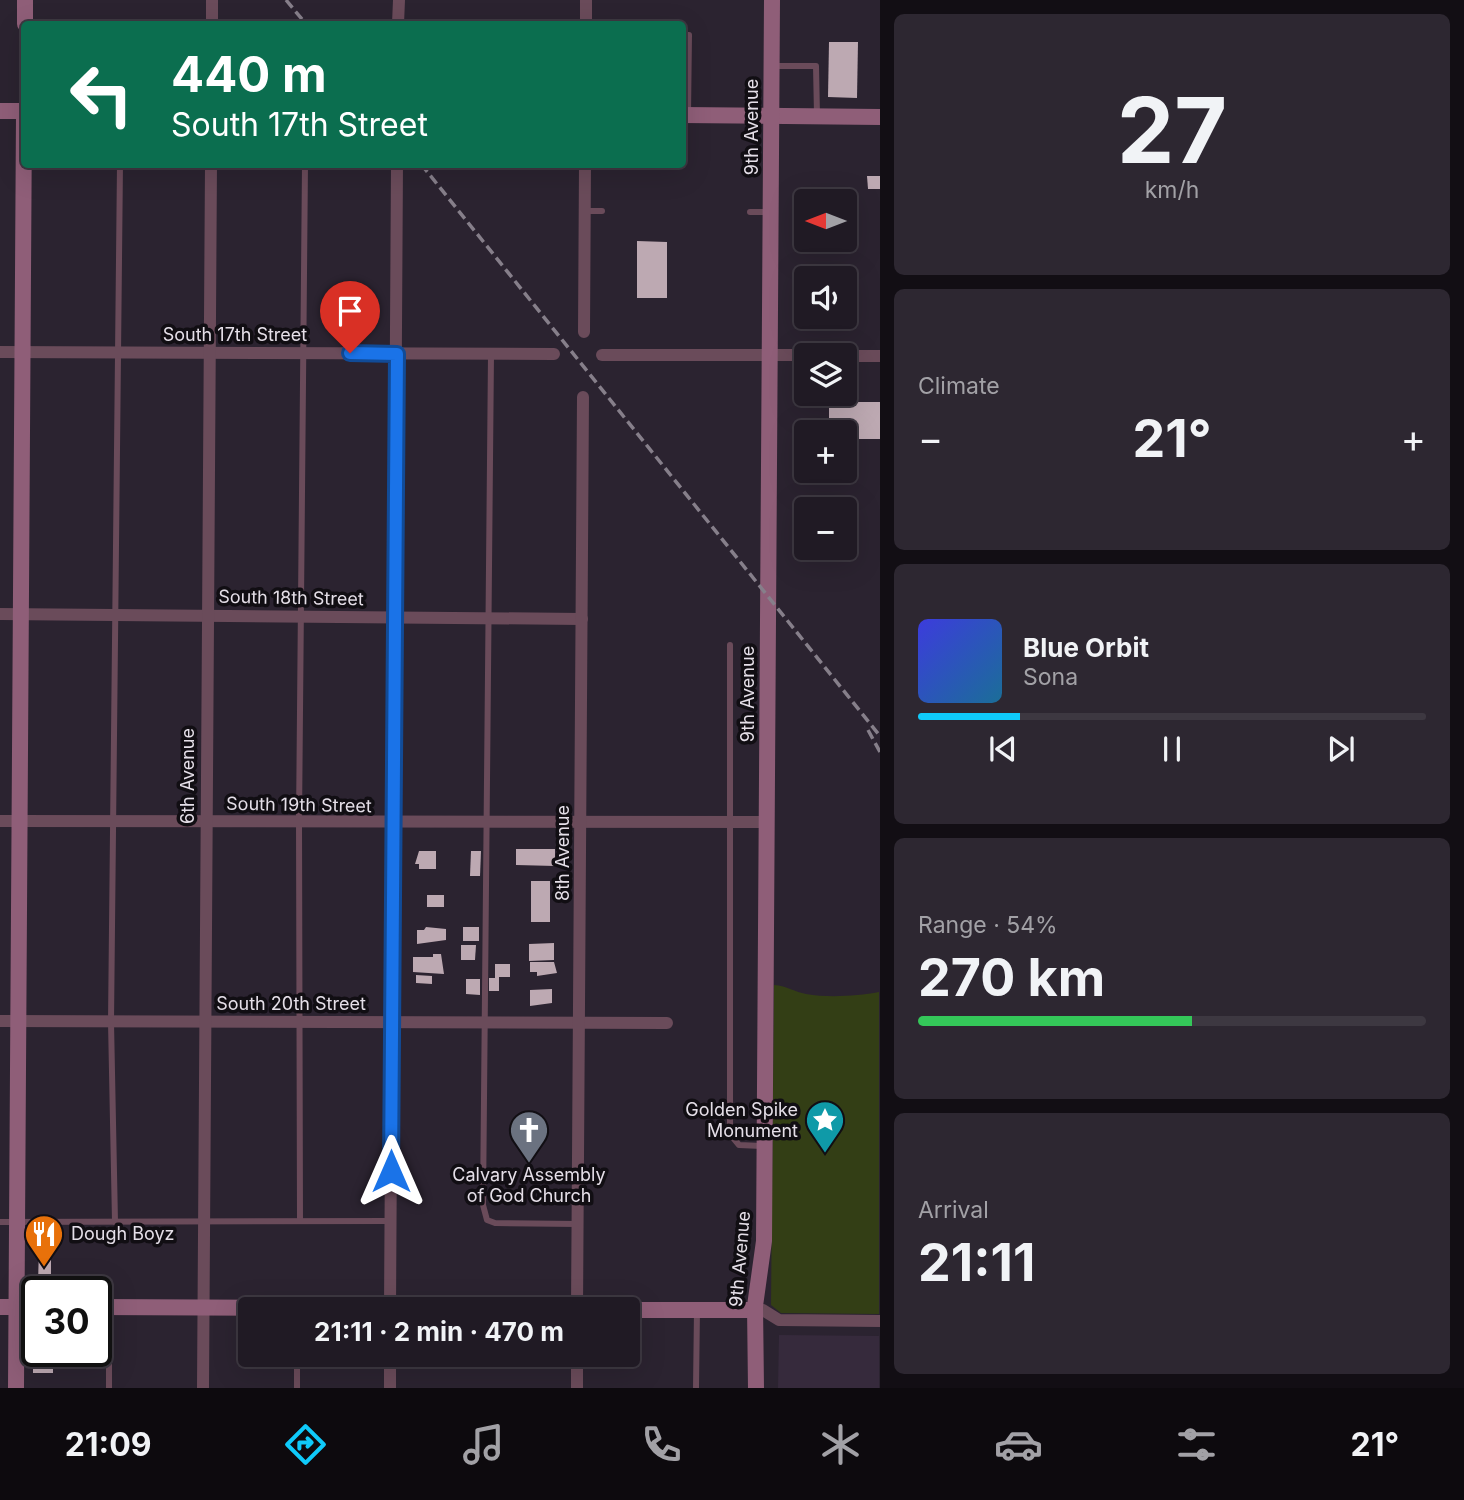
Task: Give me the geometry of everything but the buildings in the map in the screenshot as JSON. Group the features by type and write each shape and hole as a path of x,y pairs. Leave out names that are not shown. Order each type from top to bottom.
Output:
{"street":[{"path":"25,0 25,21"},
{"path":"212,0 212,21"},
{"path":"398,0 398,21"},
{"path":"586,0 586,21"},
{"name":"9th Avenue","path":"756,1388 755,1310 764,1241 772,0"},
{"path":"0,111 21,113"},
{"path":"686,116 880,117"},
{"path":"16,1388 8,1307 17,1222 24,168"},
{"name":"6th Avenue","path":"203,1388 211,168"},
{"path":"390,1297 397,168"},
{"path":"584,332 585,168"},
{"name":"South 17th Street","path":"0,352 554,354"},
{"path":"602,355 794,355"},
{"path":"857,356 880,356"},
{"name":"8th Avenue","path":"577,1297 583,397"},
{"name":"South 18th Street","path":"0,614 582,619"},
{"name":"South 19th Street","path":"0,821 766,822"},
{"name":"South 20th Street","path":"0,1021 667,1023"},
{"path":"112,1307 238,1308"},
{"path":"640,1310 763,1310 779,1321 880,1321"},
{"path":"390,1367 390,1388"},
{"path":"577,1367 577,1388"}],"lane":[{"path":"686,35 689,35 686,76"},
{"path":"771,66 816,66 817,117"},
{"path":"115,1222 111,1022 120,168"},
{"path":"300,1221 299,821 305,168"},
{"path":"584,211 602,211"},
{"path":"750,212 771,212"},
{"path":"491,354 483,1213 487,1220 495,1223 578,1224"},
{"path":"730,645 730,1134 732,1141 739,1145 764,1146"},
{"path":"0,1222 391,1222"},
{"path":"696,1388 697,1310"},
{"path":"107,1367 109,1388"},
{"path":"297,1367 297,1388"}],"shaded area":[{"path":"779,1335 879,1336 879,1388 778,1388"}],"green space":[{"path":"774,985 824,996 879,992 879,1314 781,1313 771,1305"}],"railway":[{"path":"286,0 304,21"},
{"path":"424,168 880,736"},
{"path":"868,730 880,752"}],"place":[{"name":"Golden Spike Monument","path":"825,1154"},
{"name":"Calvary Assembly of God Church","path":"529,1164"},
{"name":"Dough Boyz","path":"44,1268"}],"route":[{"path":"350,353 397,354 391,1171"}]}
